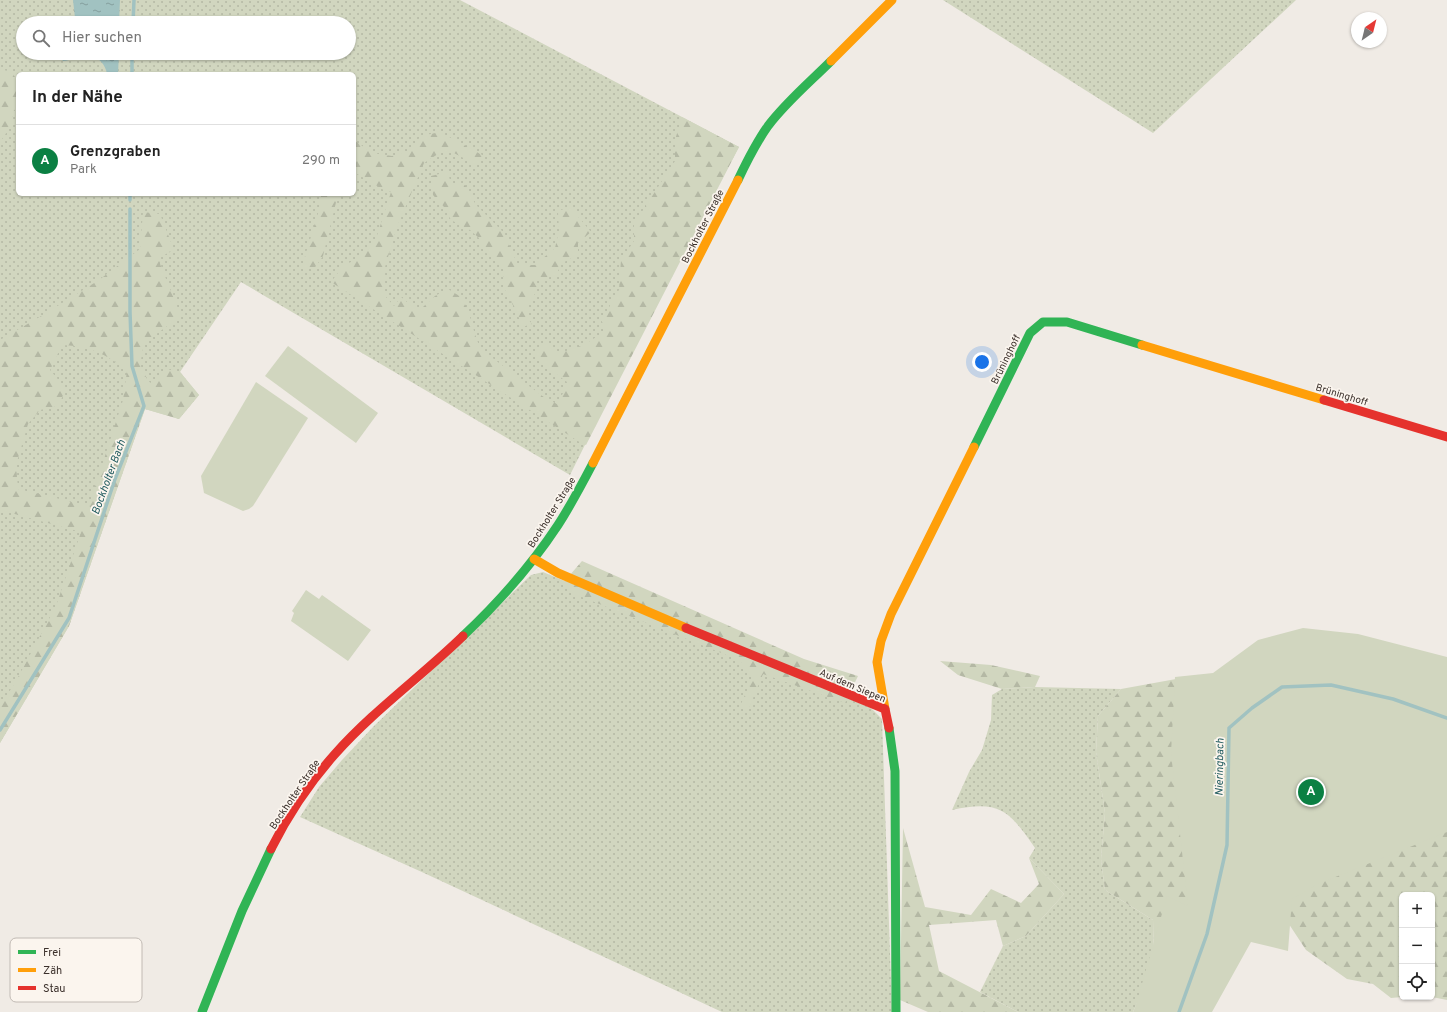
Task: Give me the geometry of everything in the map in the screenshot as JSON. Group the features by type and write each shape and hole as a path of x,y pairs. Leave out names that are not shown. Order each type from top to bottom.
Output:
{"street":[{"name":"Bockholter Straße","path":"202,1012 230,937 248,897 277,840 314,781 355,734 476,624 516,582 534,559 554,531 593,464 756,144 785,106 892,0"},
{"name":"Brüninghoff","path":"885,709 877,662 881,641 891,614 1030,333 1043,322 1067,322 1447,437"},
{"name":"Auf dem Siepen","path":"534,559 558,573 653,614 885,709 888,720 895,771 896,1012"}],"green space":[{"path":"0,0 460,0 739,147 664,286 570,475 241,282 180,372 199,395 179,419 145,409 69,626 0,743"},
{"path":"943,0 1296,0 1153,133"},
{"path":"0,70 11,71 16,78 16,110 14,110 11,126 0,142"},
{"path":"682,117 739,147 586,445 331,282 344,265 360,258 375,242 391,192 387,192 356,173 356,141 372,153 392,156 408,151 421,136 440,132 484,156 475,164 452,152 441,152 424,163 397,227 385,267 385,296 394,306 401,297 413,307 423,307 435,296 448,289 457,294 468,310 476,337 482,350 545,398 557,404 567,382 536,359 535,350 546,343 552,349 567,351 584,344 606,331 600,317 607,315 611,302 619,290 621,260 634,241 634,224 675,161 675,140"},
{"path":"448,172 451,185 465,185 476,205 503,232 518,265 535,265 555,248 559,231 558,211 570,207 591,232 578,243 578,255 562,263 556,275 537,281 537,291 528,303 528,319 532,324 522,327 518,315 503,286 503,267 484,251 479,238 470,230 451,220 444,207 433,195 431,176"},
{"path":"321,196 338,196 323,256 313,270 302,266 320,207"},
{"path":"143,212 160,214 174,250 160,257 160,264 181,316 144,343 140,365 148,381 151,383 166,369 180,372 199,395 179,419 145,409 69,626 0,743 0,706 16,681 56,606 81,532 0,510 0,340 99,280 140,249","holes":["62,345 97,352 120,365 127,371 123,400 89,506 18,489 16,465 28,424 40,410 58,406 66,389 50,370"]},
{"path":"288,346 378,413 356,443 265,376"},
{"path":"256,382 308,418 253,506 243,511 204,493 201,476"},
{"path":"582,561 804,659 858,676 845,703 763,674 748,710 741,704 753,677 739,660 577,595 563,583"},
{"path":"543,572 871,708 882,719 892,1012 722,1012 300,817 319,787 374,726 531,575"},
{"path":"306,590 319,599 322,595 371,630 348,661 291,621 294,613 292,611"},
{"path":"1303,628 1358,634 1447,657 1447,832 1318,884 1292,899 1288,951 1251,942 1212,1012 1134,1012 1167,896 1188,906 1171,753 1175,677 1213,673 1258,640"},
{"path":"940,661 991,665 1040,676 1035,687 1002,689 958,675"},
{"path":"1198,675 1268,677 1447,746 1447,1000 1435,998 1435,892 1399,892 1399,997 1391,998 1373,984 1347,979 1306,950 1279,909 1179,1012 1133,1012 1154,965 1153,920 1105,890 1101,859 1105,813 1096,752 1098,716 1121,689"},
{"path":"1035,687 1121,689 1098,716 1096,752 1105,813 1101,859 1105,890 1153,920 1154,965 1133,1012 1018,1012 980,992 1003,946 1026,936 1064,894 1029,858 1035,848 1018,825 1010,817 1001,811 981,806 952,810 969,772 982,750 991,720 992,695 1002,689"},
{"path":"903,828 925,907 971,915 991,889 1021,903 1039,884 1029,858 1064,894 1026,936 1003,946 996,920 929,925 939,971 1018,1012 928,1012 900,1000"}],"water":[{"path":"73,0 120,0 119,16 75,16"},
{"path":"99,60 119,60 118,72 106,72"}],"waterway":[{"name":"Bockholter Bach","path":"133,16 134,0"},
{"name":"Bockholter Bach","path":"132,60 132,72"},
{"name":"Bockholter Bach","path":"0,730 69,618 115,479 144,406 132,366 130,312 130,209"},
{"name":"Nieringbach","path":"1179,1012 1207,934 1227,845 1229,728 1252,708 1282,687 1331,685 1393,699 1447,718"}],"traffic: fast":[{"path":"738,180 752,152 775,117 790,100 831,61"},
{"path":"974,447 1030,333 1043,322 1067,322 1142,345"},
{"path":"463,636 502,597 537,555 563,517 593,463"},
{"path":"889,728 895,771 896,1012"},
{"path":"202,1012 242,911 271,849"}],"traffic: slow":[{"path":"831,61 892,0"},
{"path":"593,463 738,180"},
{"path":"1142,345 1324,400"},
{"path":"885,709 877,662 881,641 891,614 974,447"},
{"path":"534,559 558,573 686,628"}],"traffic: jam":[{"path":"1324,400 1447,437"},
{"path":"686,628 885,709 889,728"},
{"path":"271,849 300,799 335,754 382,708 463,636"}],"place":[{"name":"Grenzgraben","path":"1311,792"}]}
